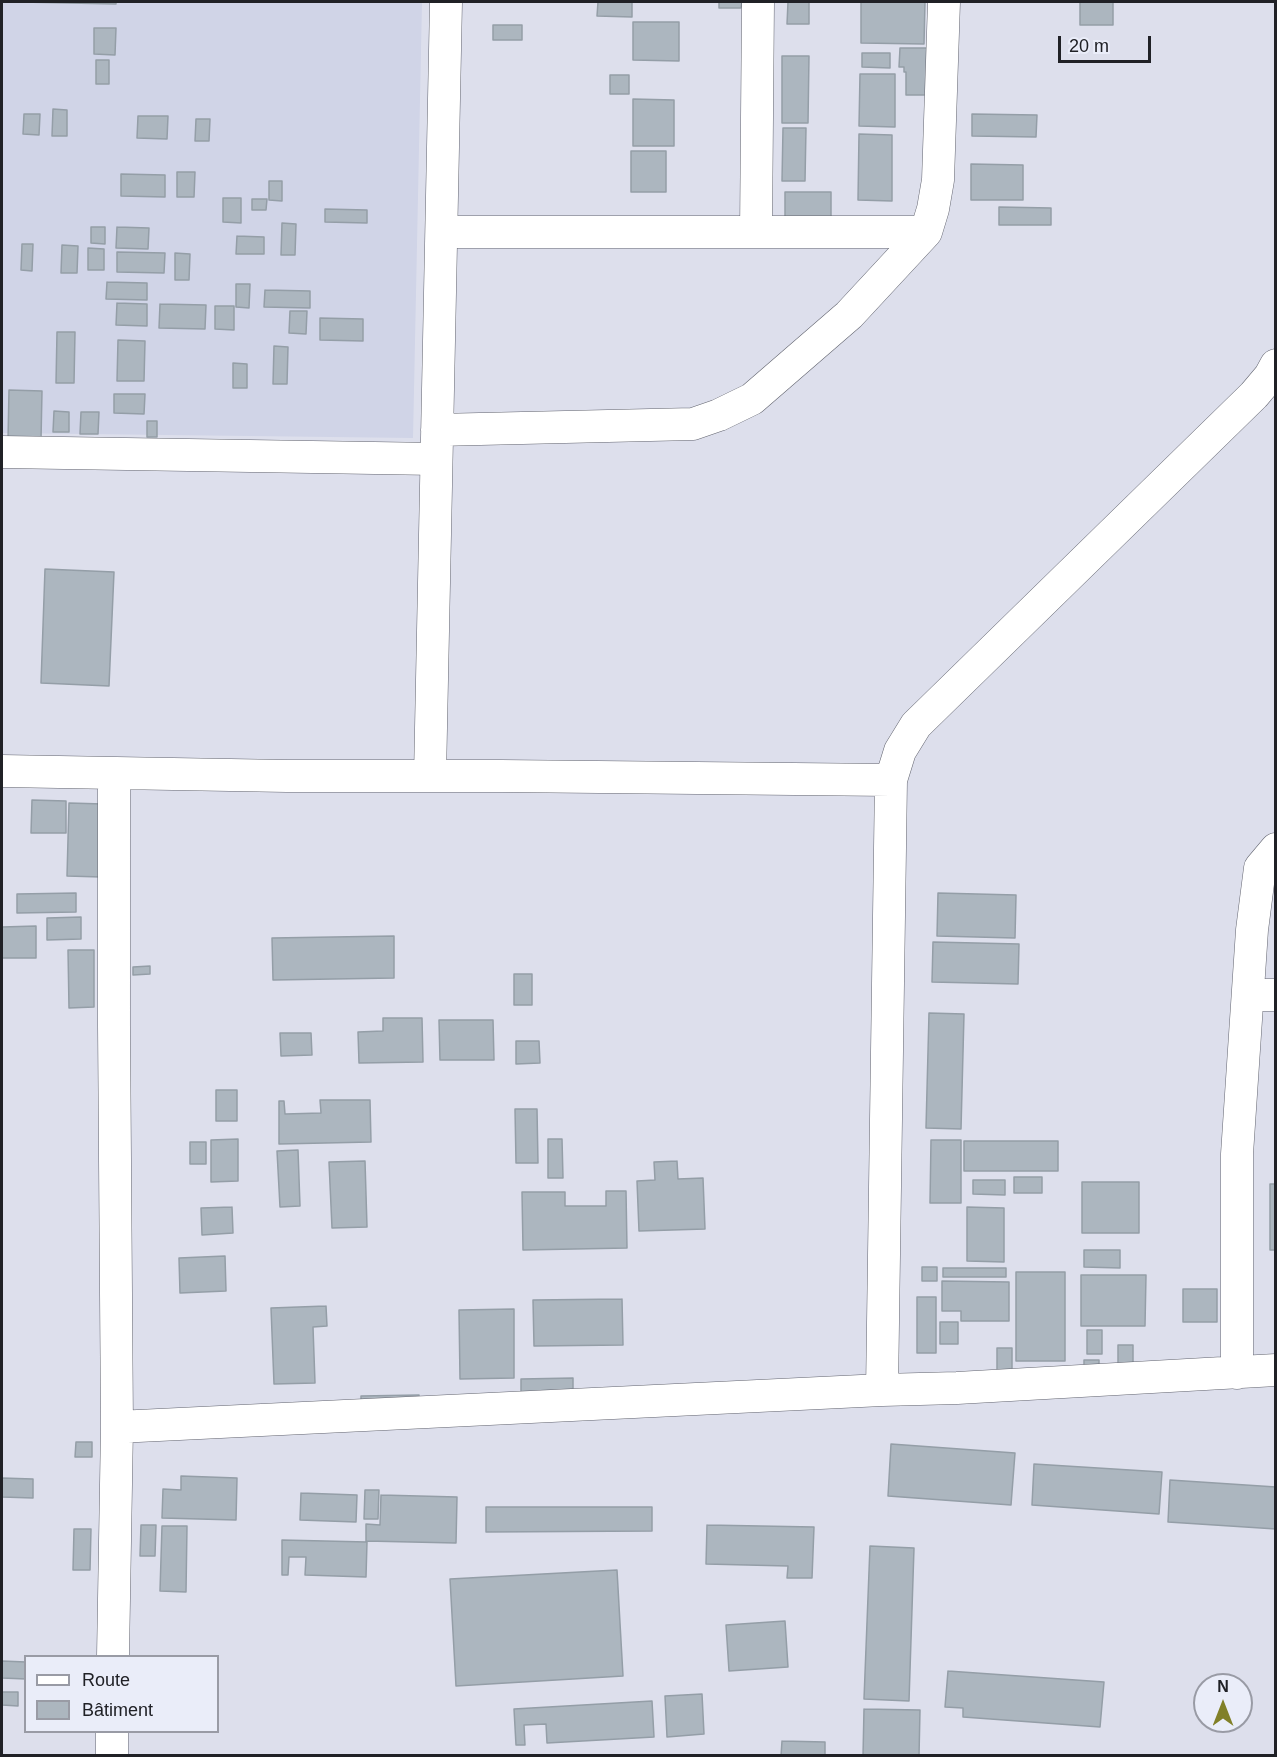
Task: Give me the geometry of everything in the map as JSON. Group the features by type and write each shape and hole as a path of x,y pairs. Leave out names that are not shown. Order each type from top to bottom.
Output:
{"street":[{"path":"430,776 446,2"},
{"path":"756,232 758,2"},
{"path":"2,452 437,445 693,424 719,415 752,399 849,315 926,232 938,180 944,2"},
{"path":"442,232 926,232"},
{"path":"882,1390 891,780 900,751 916,725 1254,395 1270,376 1275,365"},
{"path":"2,771 114,774 891,780"},
{"path":"113,1655 117,1427 114,774"},
{"path":"1238,1373 1238,1154 1262,995 1252,930 1260,868 1275,849"},
{"path":"117,1427 957,1388 1275,1370"},
{"path":"112,1733 112,1755"}],"shaded area":[{"path":"2,2 422,2 413,438 2,433"}],"building":[{"path":"21,2 116,2 116,4"},
{"path":"598,2 632,2 632,17 597,16"},
{"path":"719,2 742,2 741,8 719,8"},
{"path":"788,2 809,2 809,24 787,24"},
{"path":"861,2 925,2 924,44 861,43"},
{"path":"1080,2 1113,2 1113,25 1080,25"},
{"path":"633,22 679,22 679,61 633,60"},
{"path":"493,25 522,25 522,40 493,40"},
{"path":"94,28 116,28 115,55 94,54"},
{"path":"900,48 929,48 928,95 906,95 906,72 904,72 904,67 899,67"},
{"path":"862,53 890,53 890,68 862,67"},
{"path":"782,56 809,56 808,123 782,123"},
{"path":"96,60 109,60 109,84 96,84"},
{"path":"860,74 895,74 895,127 859,126"},
{"path":"610,75 629,75 629,94 610,94"},
{"path":"633,99 674,100 674,146 633,146"},
{"path":"53,109 67,110 67,136 52,136"},
{"path":"24,114 40,114 39,135 23,134"},
{"path":"972,114 1037,115 1036,137 972,136"},
{"path":"138,116 168,116 167,139 137,138"},
{"path":"196,119 210,119 209,141 195,141"},
{"path":"783,128 806,128 805,181 782,181"},
{"path":"859,134 892,135 892,201 858,200"},
{"path":"631,151 666,151 666,192 631,192"},
{"path":"971,164 1023,165 1023,200 971,200"},
{"path":"177,172 195,172 194,197 177,197"},
{"path":"121,174 165,175 165,197 121,196"},
{"path":"269,181 282,181 282,201 269,200"},
{"path":"785,192 831,192 831,218 785,217"},
{"path":"223,198 241,198 241,223 223,222"},
{"path":"252,199 267,199 266,210 252,210"},
{"path":"999,207 1051,208 1051,225 999,225"},
{"path":"325,209 367,210 367,223 325,222"},
{"path":"282,223 296,224 295,255 281,255"},
{"path":"91,227 105,227 105,244 91,243"},
{"path":"117,227 149,228 148,249 116,248"},
{"path":"237,236 264,237 264,254 236,254"},
{"path":"22,244 33,244 32,271 21,270"},
{"path":"62,245 78,246 77,273 61,273"},
{"path":"88,248 104,249 104,270 88,270"},
{"path":"117,252 165,253 164,273 117,272"},
{"path":"175,253 190,254 189,280 175,280"},
{"path":"107,282 147,283 147,300 106,299"},
{"path":"236,284 250,284 249,308 236,307"},
{"path":"265,290 310,291 310,308 264,307"},
{"path":"117,303 147,304 147,326 116,325"},
{"path":"160,304 206,305 205,329 159,328"},
{"path":"215,306 234,306 234,330 215,329"},
{"path":"290,311 307,311 306,334 289,333"},
{"path":"320,318 363,319 363,341 320,340"},
{"path":"57,332 75,332 74,383 56,383"},
{"path":"118,340 145,341 144,381 117,381"},
{"path":"274,346 288,347 287,384 273,384"},
{"path":"233,363 247,364 247,388 233,388"},
{"path":"9,390 42,391 41,440 8,440"},
{"path":"114,394 145,394 144,414 114,413"},
{"path":"54,411 69,412 69,432 53,432"},
{"path":"81,412 99,412 98,434 80,434"},
{"path":"147,421 157,421 157,437 147,437"},
{"path":"45,569 114,572 109,686 41,683"},
{"path":"32,800 66,801 66,833 31,833"},
{"path":"69,803 103,804 101,877 67,876"},
{"path":"76,893 76,912 17,913 17,894"},
{"path":"938,893 1016,895 1015,938 937,936"},
{"path":"81,917 81,939 47,940 47,918"},
{"path":"36,926 36,958 2,958 2,927"},
{"path":"394,936 394,978 273,980 272,938"},
{"path":"933,942 1019,944 1018,984 932,982"},
{"path":"68,950 94,950 94,1007 69,1008"},
{"path":"150,966 150,974 133,975 133,967"},
{"path":"514,974 532,974 532,1005 514,1005"},
{"path":"929,1013 964,1014 961,1129 926,1128"},
{"path":"383,1018 422,1018 423,1062 359,1063 358,1032 383,1031"},
{"path":"439,1020 493,1020 494,1060 440,1060"},
{"path":"280,1033 311,1033 312,1055 281,1056"},
{"path":"516,1041 539,1041 540,1063 516,1064"},
{"path":"216,1090 237,1090 237,1121 216,1121"},
{"path":"320,1100 370,1100 371,1142 279,1144 279,1101 284,1101 285,1114 321,1113"},
{"path":"515,1109 537,1109 538,1163 516,1163"},
{"path":"238,1139 238,1181 211,1182 211,1140"},
{"path":"548,1139 562,1139 563,1178 548,1178"},
{"path":"931,1140 961,1140 961,1203 930,1203"},
{"path":"964,1141 1058,1141 1058,1171 964,1171"},
{"path":"190,1142 206,1142 206,1164 190,1164"},
{"path":"298,1150 300,1206 280,1207 277,1151"},
{"path":"365,1161 367,1227 332,1228 329,1162"},
{"path":"677,1161 678,1179 703,1178 705,1229 639,1231 637,1181 655,1180 654,1162"},
{"path":"1014,1177 1042,1177 1042,1193 1014,1193"},
{"path":"973,1180 1005,1180 1005,1195 973,1194"},
{"path":"1082,1182 1139,1182 1139,1233 1082,1233"},
{"path":"1270,1184 1276,1184 1276,1250 1270,1250"},
{"path":"606,1191 626,1191 627,1248 523,1250 522,1192 565,1192 565,1206 606,1206"},
{"path":"232,1207 233,1233 202,1235 201,1208"},
{"path":"967,1207 1004,1208 1004,1262 967,1261"},
{"path":"1084,1250 1120,1250 1120,1268 1084,1267"},
{"path":"225,1256 226,1291 180,1293 179,1258"},
{"path":"922,1267 937,1267 937,1281 922,1281"},
{"path":"943,1268 1006,1268 1006,1277 943,1277"},
{"path":"1016,1272 1065,1272 1065,1361 1016,1361"},
{"path":"1081,1275 1146,1275 1145,1326 1081,1326"},
{"path":"942,1281 1009,1282 1009,1321 961,1321 961,1311 942,1311"},
{"path":"1183,1289 1217,1289 1217,1322 1183,1322"},
{"path":"917,1297 936,1297 936,1353 917,1353"},
{"path":"622,1299 623,1345 534,1346 533,1300"},
{"path":"326,1306 327,1326 313,1327 315,1383 274,1384 271,1308"},
{"path":"514,1309 514,1378 460,1379 459,1310"},
{"path":"940,1322 958,1322 958,1344 940,1344"},
{"path":"1087,1330 1102,1330 1102,1354 1087,1354"},
{"path":"1118,1345 1133,1345 1133,1363 1118,1363"},
{"path":"997,1348 1012,1348 1012,1373 997,1373"},
{"path":"1084,1360 1099,1360 1099,1380 1084,1380"},
{"path":"573,1378 573,1396 521,1396 521,1379"},
{"path":"419,1395 419,1408 361,1409 361,1396"},
{"path":"76,1442 92,1442 92,1457 75,1457"},
{"path":"891,1444 1015,1453 1011,1505 888,1496"},
{"path":"1034,1464 1162,1472 1159,1514 1032,1505"},
{"path":"181,1476 237,1478 236,1520 162,1518 163,1489 181,1490"},
{"path":"2,1478 33,1479 33,1498 2,1497"},
{"path":"1170,1480 1276,1487 1276,1529 1168,1522"},
{"path":"365,1490 379,1490 378,1519 364,1519"},
{"path":"301,1493 357,1495 356,1522 300,1520"},
{"path":"381,1495 457,1497 456,1543 366,1541 366,1524 380,1525"},
{"path":"486,1507 652,1507 652,1531 486,1532"},
{"path":"141,1525 156,1525 155,1556 140,1556"},
{"path":"707,1525 814,1527 812,1578 787,1578 788,1566 706,1564"},
{"path":"162,1526 187,1526 186,1592 160,1591"},
{"path":"74,1529 91,1529 90,1570 73,1570"},
{"path":"282,1540 367,1542 366,1577 305,1575 306,1557 289,1557 288,1575 282,1575"},
{"path":"870,1546 914,1548 909,1701 864,1699"},
{"path":"617,1570 623,1676 456,1686 450,1579"},
{"path":"785,1621 788,1667 729,1671 726,1625"},
{"path":"2,1661 24,1662 24,1679 2,1678"},
{"path":"948,1671 1104,1682 1100,1727 963,1717 963,1708 945,1707"},
{"path":"2,1692 18,1692 18,1706 2,1705"},
{"path":"702,1694 704,1734 667,1737 665,1696"},
{"path":"652,1701 654,1737 547,1743 546,1724 524,1725 525,1745 516,1745 514,1709"},
{"path":"864,1709 920,1710 919,1756 863,1756"},
{"path":"782,1741 825,1742 825,1756 781,1756"}]}
